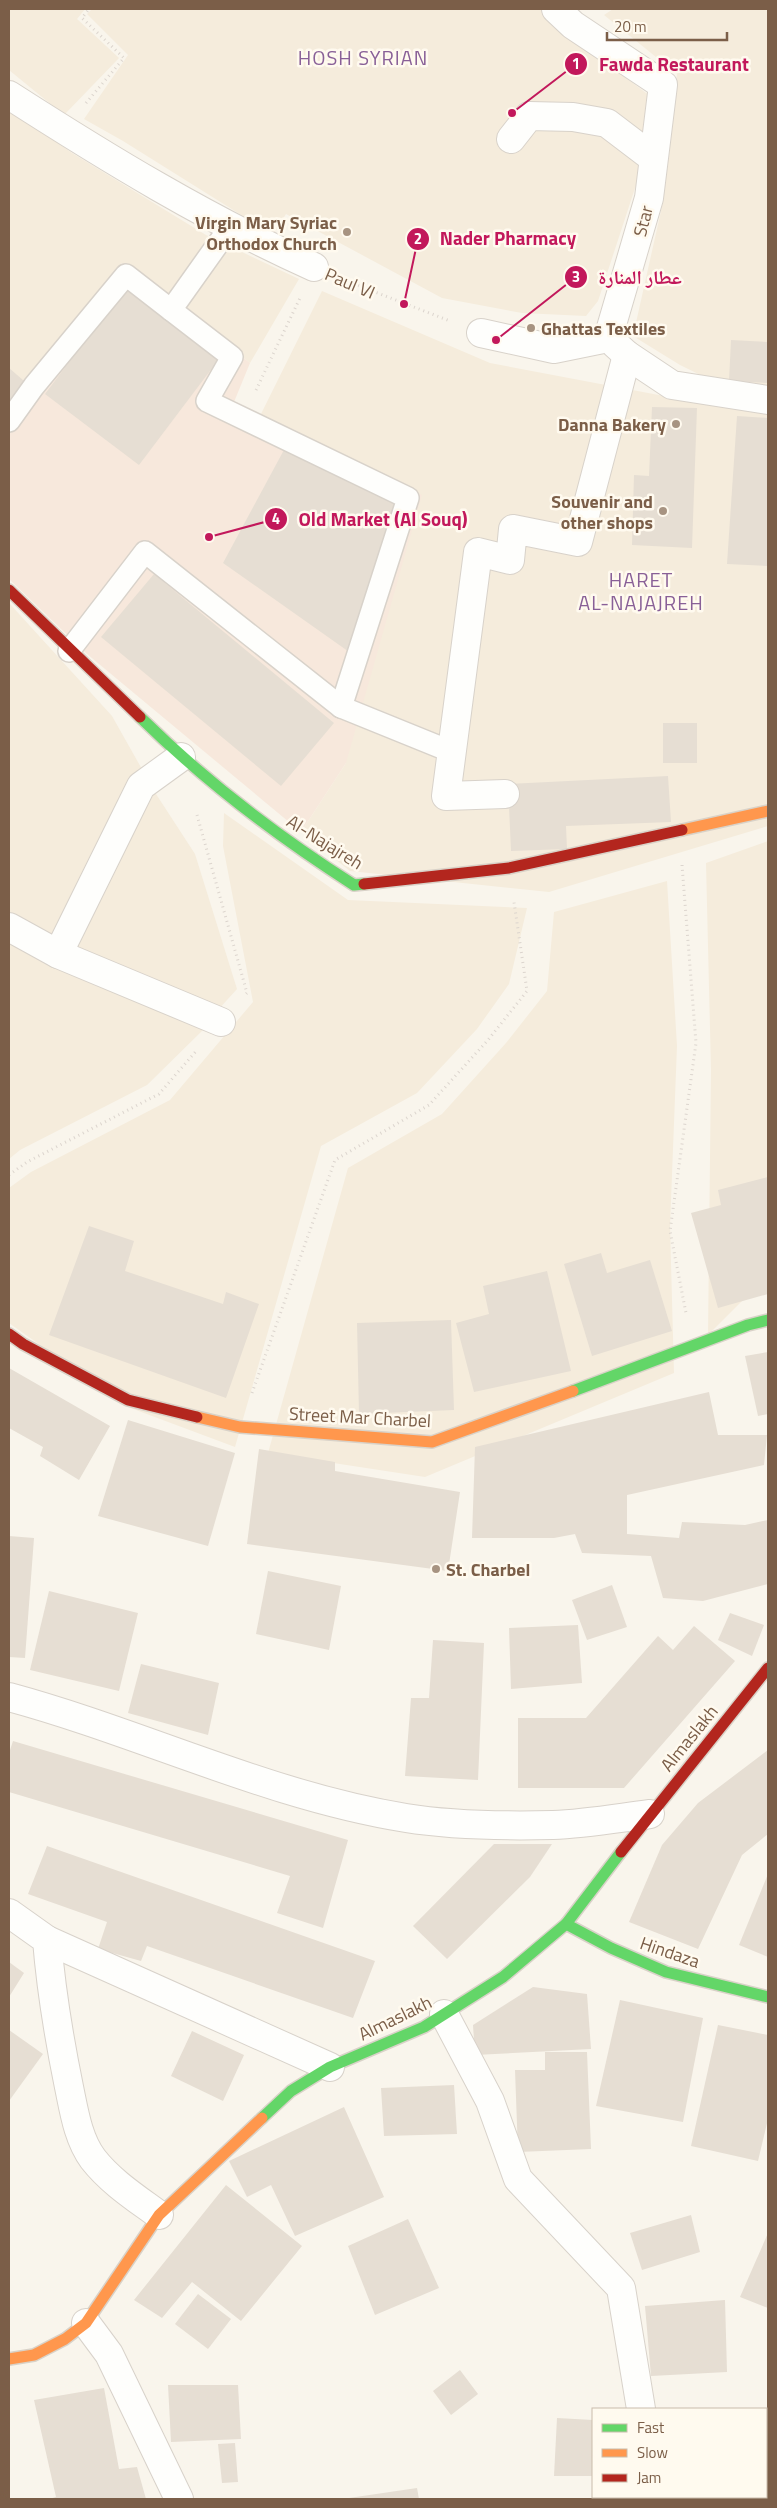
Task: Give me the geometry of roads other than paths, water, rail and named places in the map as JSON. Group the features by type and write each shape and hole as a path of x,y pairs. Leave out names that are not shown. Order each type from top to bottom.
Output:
{"street":[{"name":"Star","path":"452,752 478,552 510,560 513,528 578,542 648,198 663,85 573,25 556,9"},
{"name":"Paul VI","path":"9,95 63,130 230,227 314,267"},
{"path":"511,139 529,116 573,117 607,123 653,158"},
{"path":"481,333 554,350 618,346 672,385 768,400"},
{"name":"Al-Najajreh","path":"12,601 69,650 182,757 293,846 354,884 508,868 680,832 768,811"},
{"path":"452,752 446,796 505,794"},
{"path":"58,954 141,786 182,757"},
{"path":"9,927 58,954 221,1022"},
{"name":"Street Mar Charbel","path":"9,1334 128,1400 240,1427 432,1442 768,1320"},
{"name":"Almaslakh","path":"9,2359 34,2355 65,2339 86,2323 159,2215 291,2091 330,2067 424,2027 503,1977 566,1924 650,1814 768,1668"},
{"path":"9,1697 288,1790 367,1811 408,1818 553,1825 650,1814"},
{"path":"9,1914 46,1940 330,2067"},
{"name":"Hindaza","path":"566,1924 611,1948 666,1972 768,1997"},
{"path":"46,1940 53,2004 78,2128 92,2158 114,2181 159,2215"},
{"path":"444,2014 490,2101 518,2180 621,2288 641,2408"},
{"path":"86,2323 109,2354 179,2499"}],"lane":[{"path":"171,310 230,227"},
{"path":"9,421 34,386 126,275 232,357 207,401 408,498 341,707"},
{"path":"69,650 145,552 341,707 452,752"}],"place":[{"name":"Fawda Restaurant","path":"512,113"},
{"name":"Virgin Mary Syriac Orthodox Church","path":"347,232"},
{"name":"Nader Pharmacy","path":"404,304"},
{"name":"Ghattas Textiles","path":"531,328"},
{"name":"عطار المنارة","path":"496,340"},
{"name":"Danna Bakery","path":"676,424"},
{"name":"Souvenir and other shops","path":"663,511"},
{"name":"Old Market (Al Souq)","path":"209,537"},
{"name":"St. Charbel","path":"436,1569"}],"district":[{"name":"HOSH SYRIAN","path":"363,57"},
{"name":"HARET AL-NAJAJREH","path":"641,590"}]}
